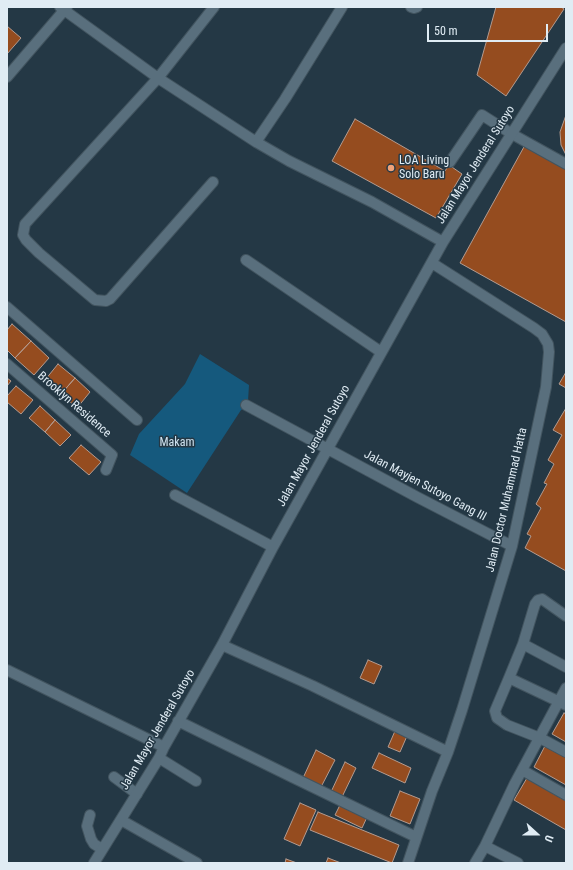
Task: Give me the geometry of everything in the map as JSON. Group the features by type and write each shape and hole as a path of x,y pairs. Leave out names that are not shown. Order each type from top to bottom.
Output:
{"street":[{"path":"213,182 110,299 106,301 95,300 38,254 23,235 25,224 158,78 214,7"},
{"path":"256,142 285,99 342,7"},
{"path":"411,7 417,7"},
{"path":"7,77 64,8 158,78 256,142 289,161 372,202 443,242"},
{"name":"Jalan Mayor Jenderal Sutoyo","path":"94,863 137,794 222,645 273,547 443,242 566,48"},
{"path":"450,162 482,115 512,134 566,164"},
{"path":"246,260 381,352"},
{"name":"Jalan Doctor Muhammad Hatta","path":"408,863 432,791 448,752 512,546 546,387 548,364 548,344 542,334 432,263"},
{"path":"7,307 137,420"},
{"name":"Brooklyn Residence","path":"7,364 112,455 106,470"},
{"name":"Jalan Mayjen Sutoyo Gang III","path":"246,405 512,546"},
{"path":"175,495 273,547"},
{"path":"566,616 542,599 538,600 535,604 523,644 495,711 497,718 507,725 540,738 566,752"},
{"path":"523,644 566,667"},
{"path":"222,645 313,686 448,752"},
{"path":"7,670 164,747"},
{"path":"509,678 563,703"},
{"path":"475,863 485,846 522,770 540,738 563,703 566,688"},
{"path":"178,721 416,837"},
{"path":"158,758 196,781"},
{"path":"522,770 566,795"},
{"path":"114,777 137,794"},
{"path":"90,815 87,826 91,839 94,844 102,849"},
{"path":"121,820 197,863"},
{"path":"485,846 518,863"}],"green space":[{"name":"Makam","path":"200,354 249,385 248,401 246,408 241,410 187,493 130,455 139,434 185,384"}],"building":[{"path":"496,7 561,7 564,9 506,96 477,75"},
{"path":"7,26 21,38 7,54"},
{"path":"566,115 566,155 561,145 560,132"},
{"name":"LOA Living Solo Baru","path":"355,119 445,171 449,165 462,174 436,218 332,161"},
{"path":"525,145 566,168 566,322 460,263"},
{"path":"12,324 31,341 15,358 7,350 7,330"},
{"path":"31,341 49,358 34,375 15,358"},
{"path":"58,364 75,378 61,394 45,380"},
{"path":"566,372 566,388 559,384"},
{"path":"7,378 11,381 7,386"},
{"path":"75,378 90,392 77,408 61,394"},
{"path":"16,386 33,400 21,414 7,402 7,396"},
{"path":"40,406 55,420 45,432 29,418"},
{"path":"566,408 566,571 525,548 531,536 527,534 541,508 536,504 547,484 544,483 554,464 548,460 562,435 553,430"},
{"path":"55,420 71,435 60,446 45,432"},
{"path":"81,445 101,462 89,475 69,458"},
{"path":"368,660 382,666 374,684 360,678"},
{"path":"564,713 566,714 566,742 552,734"},
{"path":"395,731 407,736 400,752 388,747"},
{"path":"546,744 566,756 566,785 534,767"},
{"path":"316,750 335,760 321,787 303,778"},
{"path":"379,753 411,768 405,783 372,768"},
{"path":"345,762 356,768 342,797 331,792"},
{"path":"527,778 566,801 566,830 514,800"},
{"path":"400,791 420,799 410,824 390,816"},
{"path":"300,803 316,810 300,846 284,839"},
{"path":"341,803 368,815 362,828 335,815"},
{"path":"318,812 399,845 392,863 310,830"},
{"path":"328,858 341,863 326,863"},
{"path":"286,859 297,863 285,863"}],"place":[{"name":"LOA Living Solo Baru","path":"391,168"}]}
